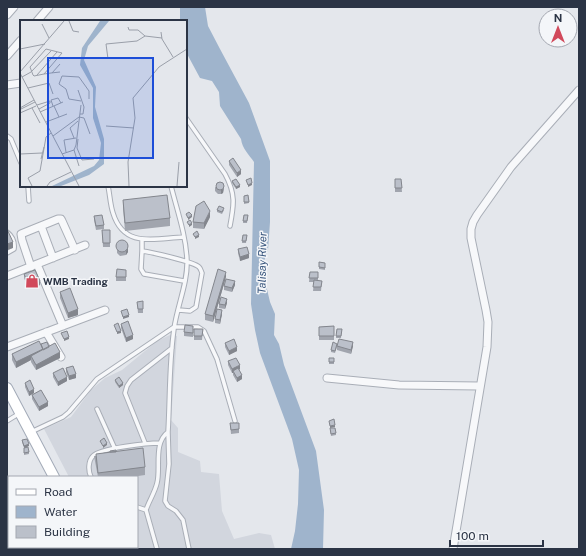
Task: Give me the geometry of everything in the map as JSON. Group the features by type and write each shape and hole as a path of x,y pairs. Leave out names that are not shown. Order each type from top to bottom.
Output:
{"main road":[{"path":"7,388 10,400 20,413 53,476"}],"street":[{"path":"7,15 14,7"},
{"path":"38,20 49,7"},
{"path":"7,56 20,41"},
{"path":"7,85 20,82"},
{"path":"453,549 487,347 488,322 472,246 471,229 473,222 511,167 579,90"},
{"path":"63,326 21,236 23,233 58,219 62,220 75,250"},
{"path":"41,226 53,258"},
{"path":"7,276 85,245"},
{"path":"7,347 105,310"},
{"path":"46,332 61,357"},
{"path":"327,378 399,385 480,386"}],"lane":[{"path":"187,119 231,184 234,200 230,226"},
{"path":"7,136 11,139 20,161"},
{"path":"28,187 29,200"},
{"path":"108,187 113,214 118,225 129,236 142,239 184,237"},
{"path":"171,187 184,237 187,262 179,310 174,327 172,348 168,432 169,464 165,501 168,506 176,511 183,520 189,549"},
{"path":"7,232 11,235 15,244 14,249 7,253"},
{"path":"142,239 141,269 144,274 184,281"},
{"path":"142,251 199,266 202,273 196,307 190,311 179,310"},
{"path":"30,432 63,417 97,379 174,327 198,327 204,331 217,359 235,421"},
{"path":"145,444 125,393 131,380 172,348"},
{"path":"96,409 115,450"},
{"path":"7,421 20,413"},
{"path":"157,549 146,510 158,480 160,443 164,435 168,432"},
{"path":"91,476 89,461 94,455 145,444 160,443"},
{"path":"138,506 146,510"}],"shaded area":[{"path":"170,335 177,336 171,420 178,428 178,452 200,461 201,472 219,474 222,511 234,539 259,533 271,535 275,549 106,549 138,548 138,476 68,476 44,429 71,417 91,390 105,378 122,370 157,341"}],"water":[{"name":"Talisay River","path":"180,7 205,7 208,26 249,103 270,161 270,222 268,250 264,261 263,272 270,302 275,314 274,335 279,344 284,365 316,451 324,510 323,549 291,549 298,504 299,470 292,439 260,353 251,304 254,162 244,148 241,139 220,106 219,92 212,81 200,78 187,54 187,20 180,20"}],"building":[{"path":"233,158 241,170 237,173 229,161"},
{"path":"251,178 252,183 248,185 246,180"},
{"path":"236,179 240,185 236,187 232,181"},
{"path":"395,179 401,179 402,188 395,188"},
{"path":"218,182 222,182 224,186 222,190 218,190 216,188 216,184"},
{"path":"167,195 170,218 125,223 123,200"},
{"path":"248,195 249,202 244,202 244,196"},
{"path":"204,201 210,211 204,223 193,222 196,206"},
{"path":"219,206 224,208 222,212 217,210"},
{"path":"189,212 192,215 188,218 186,214"},
{"path":"102,215 104,225 96,226 94,216"},
{"path":"244,215 248,215 247,221 243,221"},
{"path":"190,220 192,223 189,225 187,222"},
{"path":"7,229 13,242 7,244"},
{"path":"102,230 110,230 110,243 103,243"},
{"path":"197,231 199,235 195,237 193,234"},
{"path":"243,235 247,235 246,241 242,241"},
{"path":"122,240 126,242 128,246 126,250 122,252 118,250 116,246 118,242"},
{"path":"247,247 249,254 240,257 238,249"},
{"path":"319,262 325,263 325,268 319,267"},
{"path":"117,269 126,270 126,277 116,277"},
{"path":"218,269 226,272 213,316 205,314"},
{"path":"35,270 40,281 33,284 31,279 27,281 24,274"},
{"path":"310,272 318,272 318,278 309,278"},
{"path":"226,279 235,281 232,288 224,286"},
{"path":"314,280 322,281 321,287 313,287"},
{"path":"70,288 78,309 68,313 60,292"},
{"path":"221,297 227,299 225,305 219,304"},
{"path":"143,301 143,309 138,309 137,302"},
{"path":"127,309 129,315 123,317 121,311"},
{"path":"217,309 222,310 220,320 215,319"},
{"path":"128,321 133,335 126,338 121,324"},
{"path":"118,323 121,331 117,332 114,325"},
{"path":"185,325 193,326 193,333 184,332"},
{"path":"334,326 334,336 319,336 319,327"},
{"path":"194,329 203,329 202,336 194,336"},
{"path":"337,329 342,329 341,336 336,336"},
{"path":"67,331 69,337 64,339 61,333"},
{"path":"234,339 237,347 229,351 225,343"},
{"path":"339,339 353,342 351,350 337,346"},
{"path":"39,341 43,349 16,362 12,354"},
{"path":"47,342 49,347 43,350 41,344"},
{"path":"333,342 337,344 335,351 331,350"},
{"path":"55,343 60,352 36,365 31,356"},
{"path":"236,358 240,365 232,369 228,361"},
{"path":"329,358 334,358 334,362 329,362"},
{"path":"73,366 76,374 69,376 66,368"},
{"path":"63,368 67,377 58,382 53,373"},
{"path":"238,368 242,375 237,378 233,371"},
{"path":"119,377 123,383 119,386 115,380"},
{"path":"30,380 34,389 29,392 25,383"},
{"path":"41,390 48,402 39,407 32,395"},
{"path":"334,419 335,425 330,426 329,421"},
{"path":"230,423 239,423 239,429 231,430"},
{"path":"330,428 335,428 336,433 331,434"},
{"path":"104,438 107,443 103,446 100,441"},
{"path":"27,439 29,444 24,446 22,440"},
{"path":"28,447 29,452 24,453 24,448"},
{"path":"143,448 145,467 98,473 96,454"}],"place":[{"name":"WMB Trading","path":"32,281"}]}
